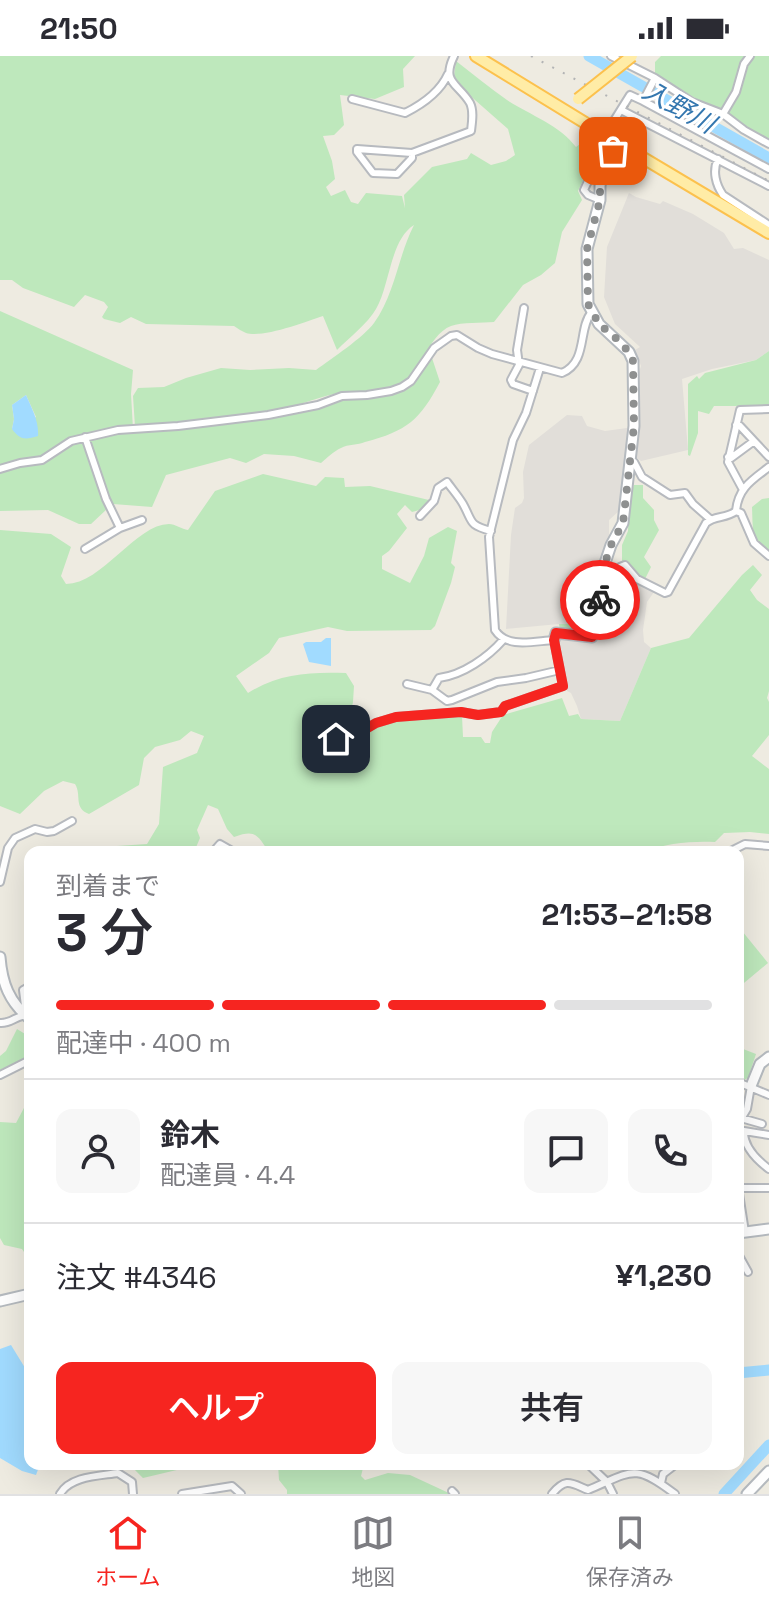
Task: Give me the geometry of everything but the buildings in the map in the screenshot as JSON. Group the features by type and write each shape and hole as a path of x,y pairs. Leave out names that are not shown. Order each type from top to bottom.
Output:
{"main road":[{"path":"476,56 769,233"},
{"path":"569,113 578,99 632,56"}],"street":[{"path":"352,99 405,113 443,86 454,56"},
{"path":"611,56 692,102 723,114 769,144"},
{"path":"723,114 736,92 744,64 750,56"},
{"path":"412,153 412,158 397,174 373,173 357,149 412,153 471,131 471,105 448,74"},
{"path":"644,98 654,79"},
{"path":"610,127 630,95 644,98 769,169"},
{"path":"621,110 769,186"},
{"path":"321,728 336,739 347,740 376,723 396,717 501,712 505,706 563,686 554,640 556,633 592,637 599,624 600,578 611,545 623,523 634,426 633,361 629,352 599,324 588,304 587,249 600,200 603,169 618,143"},
{"path":"600,200 584,190 604,146"},
{"path":"718,159 715,169 720,192 769,225"},
{"path":"524,308 517,350 519,365 511,380 513,384 533,391"},
{"path":"0,469 42,460 71,441 118,430 268,415 318,405 342,396 391,391 411,381 434,348 451,336 457,335 478,348 562,373 576,361 591,313"},
{"path":"540,368 526,413 513,440 489,537 495,630 503,640 554,640"},
{"path":"742,488 728,462 740,410 766,409 769,418"},
{"path":"736,425 769,457"},
{"path":"85,437 106,499 120,528"},
{"path":"728,457 731,458 754,441"},
{"path":"630,461 634,462 642,477 670,495 685,493 710,519"},
{"path":"599,624 602,624 607,612 609,588 620,567 625,565 637,579 668,592 706,523 736,511 742,488 769,467"},
{"path":"420,516 434,501 438,488 447,482 464,505 472,524 491,531"},
{"path":"736,511 741,513 754,543 769,556"},
{"path":"85,549 120,528 142,520"},
{"path":"432,690 439,678 472,664 503,640"},
{"path":"407,684 432,690 447,701 497,682 560,670"},
{"path":"0,882 8,848 15,838 35,829 54,831 72,821"},
{"path":"741,846 769,846"},
{"path":"0,957 6,991 24,1011"},
{"path":"0,1023 24,1017"},
{"path":"744,1116 760,1064 769,1057"},
{"path":"0,1075 24,1063"},
{"path":"744,1084 769,1095"},
{"path":"744,1126 762,1124"},
{"path":"744,1127 769,1135"},
{"path":"744,1138 749,1150 769,1169"},
{"path":"744,1188 769,1188"},
{"path":"744,1232 769,1229"},
{"path":"744,1265 748,1272"},
{"path":"0,1301 24,1295"},
{"path":"594,1470 607,1482 613,1494"},
{"path":"624,1470 626,1474"},
{"path":"649,1475 663,1474 668,1470"},
{"path":"747,1494 769,1471"},
{"path":"552,1494 564,1483 570,1482 588,1490 626,1474 639,1472 649,1475 675,1494"},
{"path":"60,1494 73,1481 118,1473 132,1482 133,1494"},
{"path":"661,1483 663,1474"},
{"path":"182,1494 232,1486 241,1494"}],"shaded area":[{"path":"629,193 660,204 663,201 693,214 724,233 734,249 743,248 769,260 769,351 756,360 682,379 688,450 641,461 636,457 640,430 637,378 641,366 635,350 640,347 615,324 604,297 607,247"},
{"path":"567,415 582,416 587,426 605,431 627,428 619,511 609,520 609,539 603,559 588,587 583,624 506,629 511,535 515,508 524,498 523,472 529,445"},
{"path":"625,568 632,579 654,592 647,602 643,630 644,642 651,648 620,721 581,719 571,693 567,691 558,638 593,642 610,612 611,592 620,569"}],"green space":[{"path":"0,56 415,56 403,69 404,87 375,99 340,95 344,125 334,135 323,136 335,179 326,187 331,196 345,190 351,202 358,204 366,193 402,196 405,208 404,195 432,167 467,159 471,153 491,165 515,155 508,129 467,93 454,76 456,61 507,100 562,132 576,147 588,138 595,154 578,191 582,200 562,232 555,263 523,285 494,322 461,324 443,331 429,347 413,375 401,386 334,394 236,419 135,427 133,396 138,388 164,387 221,368 316,370 374,323 392,287 414,225 406,232 395,252 376,309 337,350 323,316 284,329 254,334 234,326 146,324 131,317 120,323 104,319 102,317 108,307 104,302 85,295 74,307 23,288 12,280 0,280"},
{"path":"661,56 769,56 769,140 655,75 655,62"},
{"path":"0,311 133,370 133,429 98,430 69,439 46,455 0,466","holes":["26,395 36,417 12,429 12,405"]},
{"path":"769,351 769,406 714,406 709,414 698,411 698,433 688,455 688,384 697,376 699,379 705,373 756,360"},
{"path":"431,355 440,382 419,415 392,433 344,447 321,463 294,456 264,454 246,463 230,458 166,475 152,507 113,504 105,492 89,440 118,433 177,430 269,417 319,408 342,399 358,397 367,400 413,383"},
{"path":"83,441 107,509 91,524 79,524 48,510 0,511 0,472 20,465 41,464 67,446"},
{"path":"263,474 316,486 325,477 344,478 345,487 370,486 429,500 423,509 412,512 405,505 397,514 407,528 382,556 382,569 410,583 429,538 448,527 457,531 451,583 431,630 347,631 328,627 279,638 269,653 236,676 248,693 272,681 296,675 346,673 354,686 347,729 334,734 322,726 326,719 316,712 309,724 336,740 348,740 394,720 462,716 463,737 481,737 485,743 490,743 492,732 503,715 562,698 569,716 578,714 581,719 620,721 651,648 689,638 753,565 762,575 750,590 769,609 769,735 752,756 769,769 769,834 724,833 715,842 661,846 265,846 252,834 234,837 218,809 208,805 197,830 200,838 197,846 117,846 147,844 159,824 163,767 197,753 204,736 191,731 180,740 155,747 144,758 139,785 89,814 79,805 75,784 63,781 44,791 20,814 0,806 0,530 51,534 71,547 61,576 66,584 93,575 144,533 157,527 171,524 188,530 215,491"},
{"path":"634,485 643,485 643,498 654,510 654,520 659,530 644,557 651,567 644,581 622,561 622,545 628,531 629,499"},
{"path":"769,498 769,554 754,534 752,507"},
{"path":"596,575 598,604 591,631 581,634 560,630 559,624 583,624 588,587"},
{"path":"744,933 768,963 744,983"},
{"path":"17,1029 24,1033 24,1059 0,1070 0,1056 6,1051"},
{"path":"744,1049 756,1054 748,1078 744,1080"},
{"path":"24,1108 24,1252 4,1245 0,1238 0,1122 16,1123"},
{"path":"135,1470 177,1470 143,1478"},
{"path":"278,1470 362,1470 361,1476 365,1480 388,1473 410,1475 451,1494 287,1494 279,1480"}],"water":[{"path":"26,395 35,415 38,436 26,438 20,437 12,429 12,405"},
{"path":"331,638 331,666 309,662 303,644 321,642"},
{"path":"11,1345 24,1366 24,1470 38,1470 36,1475 22,1471 0,1458 0,1349"}],"waterway":[{"name":"入野川","path":"589,56 769,158"},
{"path":"744,1372 769,1370"},
{"path":"724,1494 769,1445"}],"railway":[{"path":"531,56 769,181"}],"way so far":[{"path":"600,600 600,578 611,545 623,523 634,426 633,361 618,340 599,324 588,304 587,249 600,200 603,169 613,151"}],"route":[{"path":"336,739 347,740 376,723 396,717 501,712 505,706 563,686 554,640 556,633 592,637 599,624 600,600"}]}
